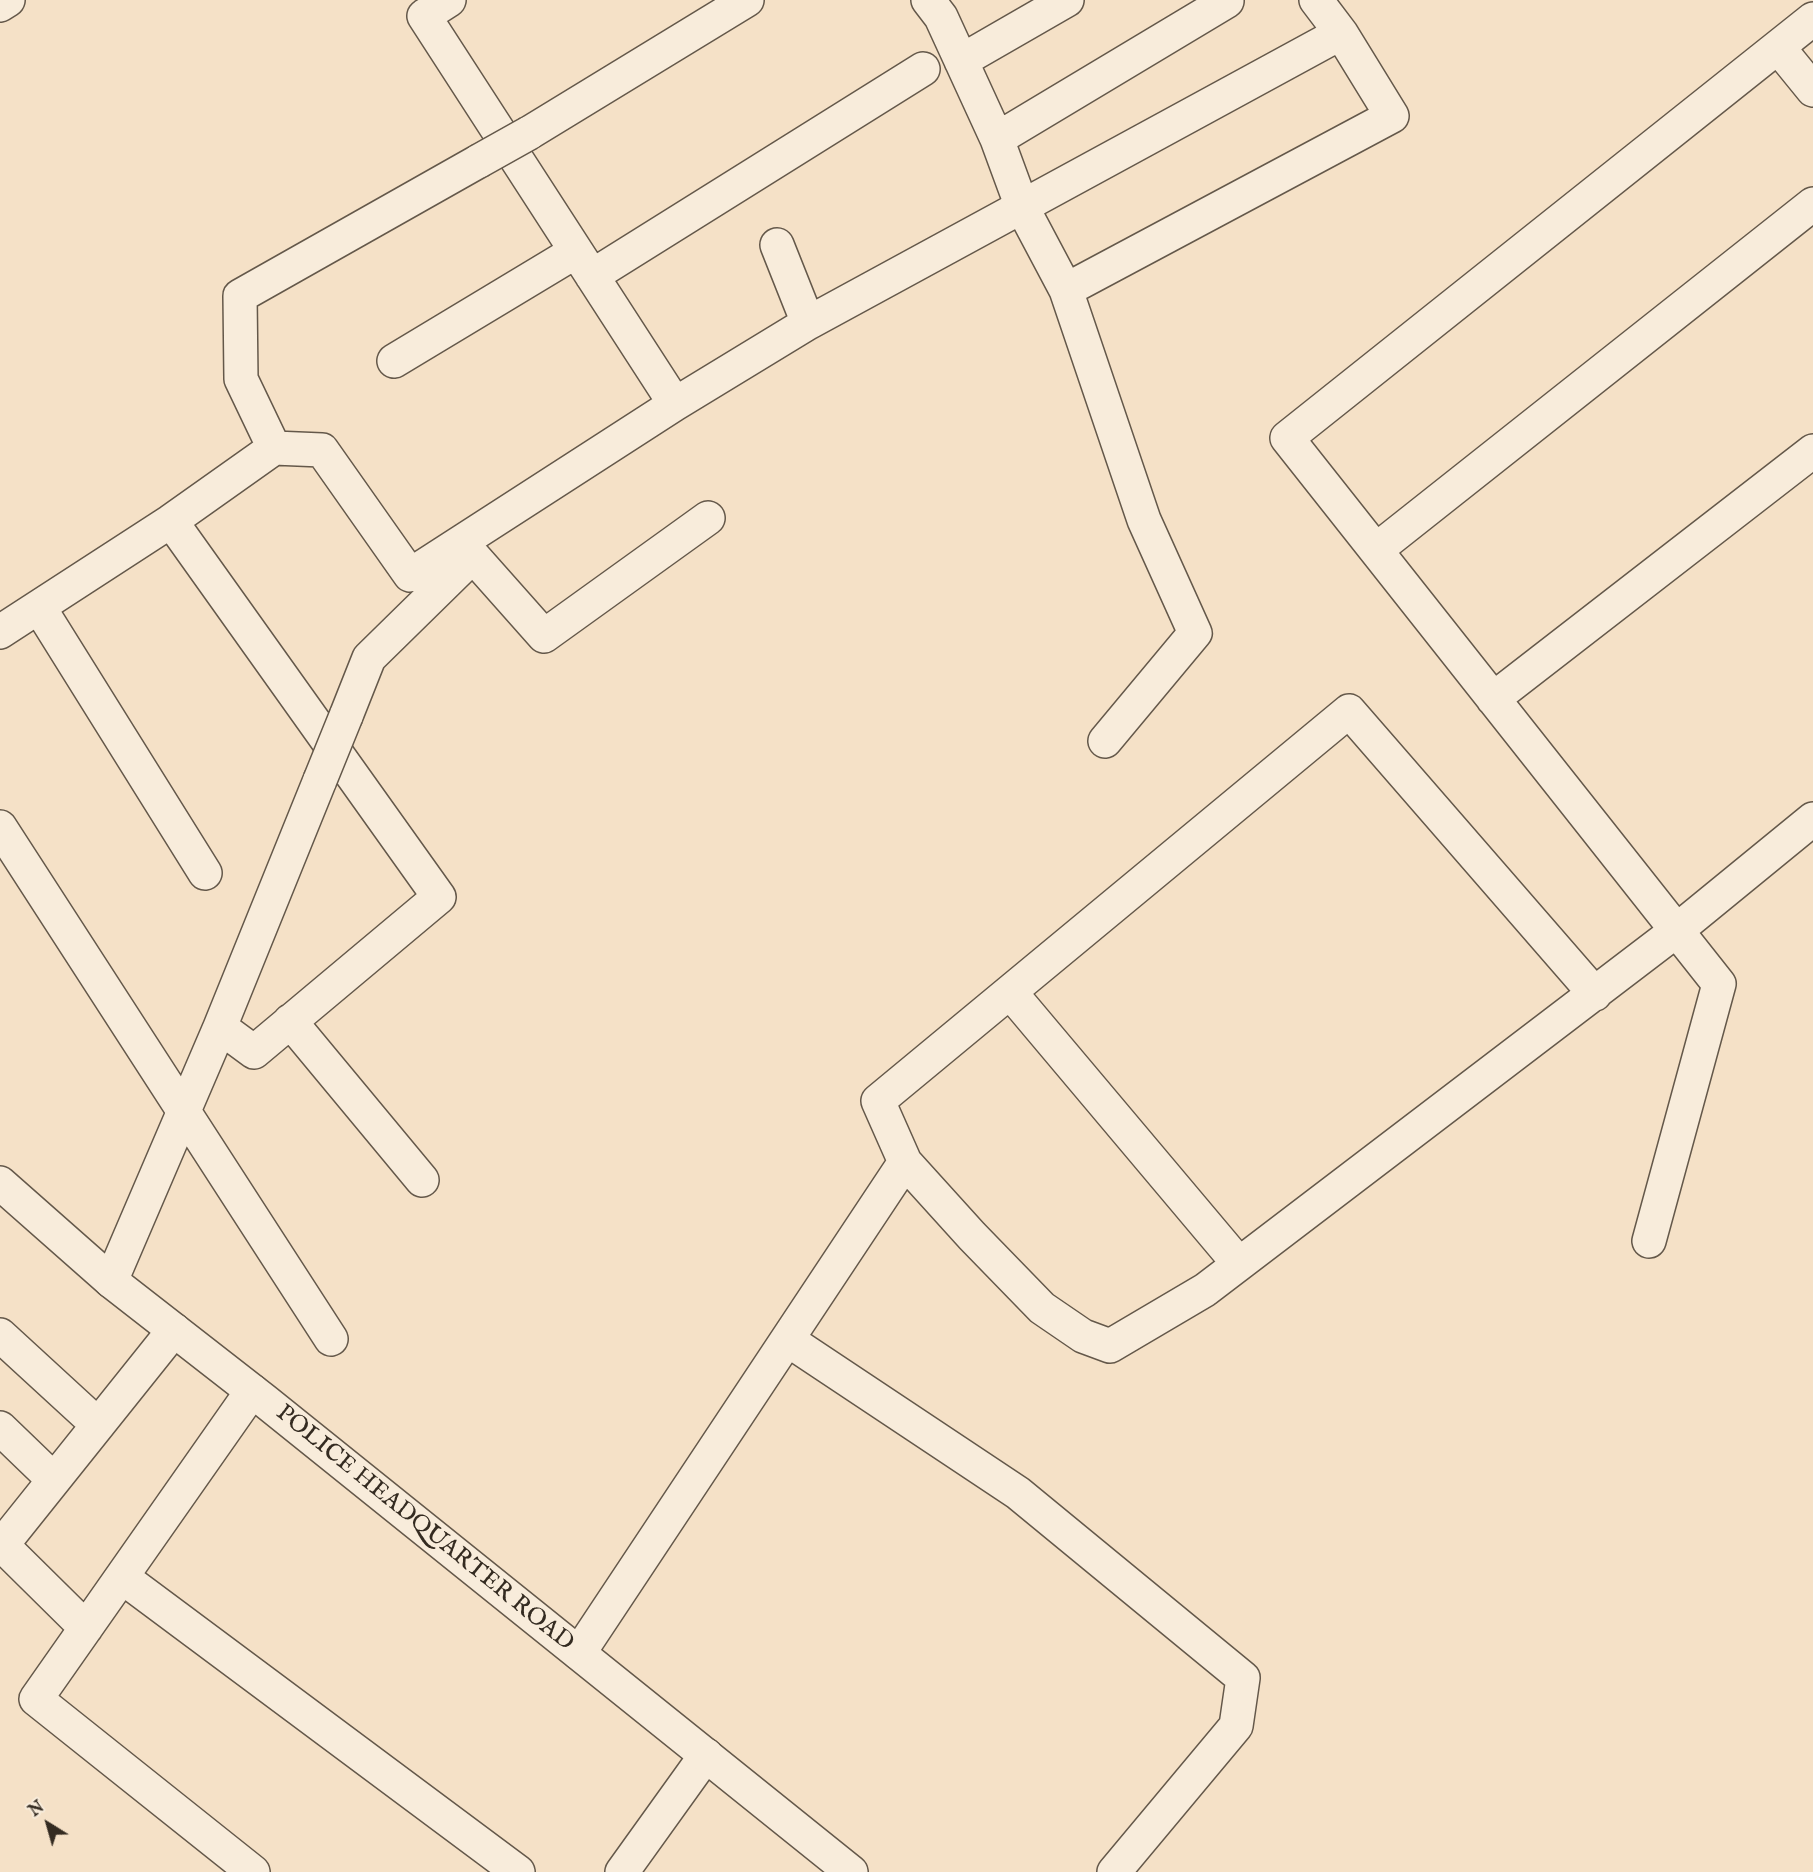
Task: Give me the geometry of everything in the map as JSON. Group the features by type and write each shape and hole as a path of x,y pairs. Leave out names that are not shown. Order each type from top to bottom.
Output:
{"street":[{"path":"0,5 8,0"},
{"path":"449,0 424,16 675,404"},
{"path":"274,448 242,379 240,296 529,133 747,0"},
{"path":"930,0 941,17 997,139 1022,207 1066,290 1144,520 1195,633 1105,741"},
{"path":"961,61 1067,0"},
{"path":"1066,290 1392,116 1341,33 1316,0"},
{"path":"997,139 1227,1"},
{"path":"1649,1241 1719,984 1287,438 1813,19"},
{"path":"0,632 171,521 274,448 322,450 410,574 675,404 808,323 1341,33"},
{"path":"1778,47 1813,90"},
{"path":"394,361 584,264 923,69"},
{"path":"1376,550 1813,204"},
{"path":"777,245 808,323"},
{"path":"1493,699 1813,451"},
{"path":"111,1281 220,1027 369,658 473,556 544,636 708,518"},
{"path":"171,521 439,897 254,1052 220,1027"},
{"path":"39,607 205,873"},
{"path":"1595,994 1349,711 878,1101 905,1162 1042,1308 1083,1336 1110,1346 1205,1290 1595,994 1677,931 1813,819"},
{"path":"0,827 331,1339"},
{"path":"1010,992 1239,1264"},
{"path":"290,1021 422,1180"},
{"path":"579,1653 905,1162"},
{"name":"POLICE HEADQUARTER ROAD","path":"0,1183 111,1281 851,1872"},
{"path":"86,1628 2,1545 174,1330"},
{"path":"0,1335 98,1425"},
{"path":"788,1340 1018,1493 1243,1678 1236,1726 1114,1872"},
{"path":"252,1392 36,1699 253,1872"},
{"path":"0,1428 54,1480"},
{"path":"122,1577 518,1872"},
{"path":"622,1872 706,1755"}]}
